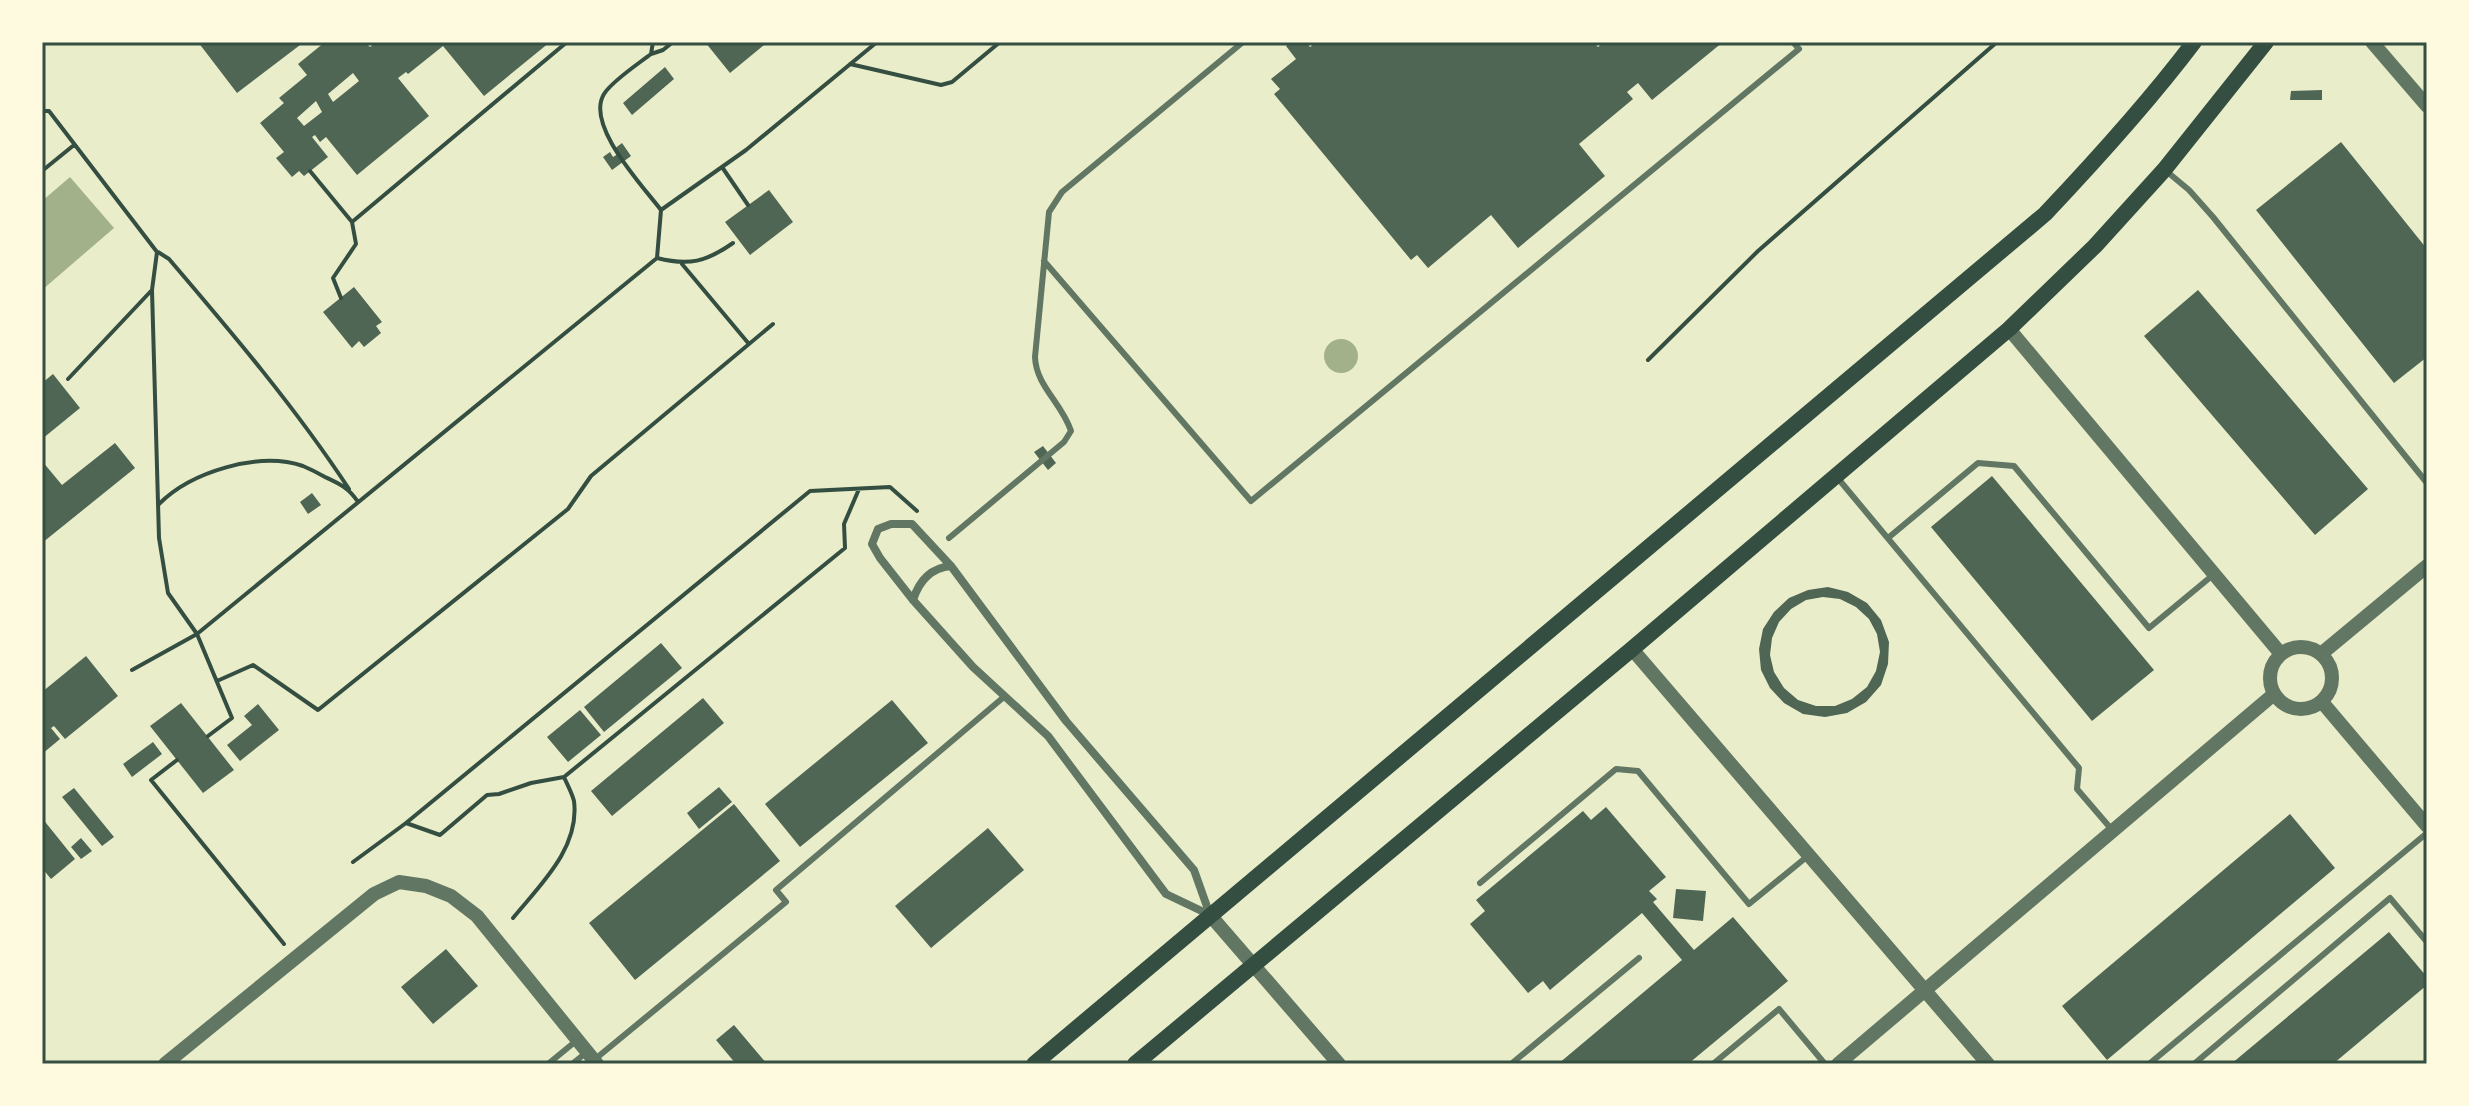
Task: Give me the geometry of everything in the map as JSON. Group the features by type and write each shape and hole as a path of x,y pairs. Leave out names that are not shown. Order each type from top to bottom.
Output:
{"main road":[{"path":"1034,1064 2045,214 2110,144 2194,42"},
{"path":"1135,1064 2009,329 2095,246 2164,170 2266,42"}],"street":[{"path":"2372,42 2427,106"},
{"path":"2009,329 2281,654"},
{"path":"1210,915 1166,894 1048,736 973,667 913,600 872,544 878,529 891,524 912,524 951,566 1066,721 1194,870 1210,915 1339,1064"},
{"path":"913,600 919,582 940,567 951,566"},
{"path":"2321,654 2427,566"},
{"path":"2301,647 2321,654 2332,672 2329,693 2322,702 2314,707 2296,709 2287,707 2274,694 2270,686 2271,668 2281,654 2301,647"},
{"path":"1632,649 1988,1064"},
{"path":"1838,1064 2274,694"},
{"path":"2322,702 2427,826"},
{"path":"165,1064 374,894 399,882 426,886 451,896 477,916 589,1054"}],"lane":[{"path":"949,538 1064,442 1071,431 1066,416 1036,375 1035,357 1049,212 1062,192 1243,42"},
{"path":"1044,261 1251,501 1799,49 1793,42"},
{"path":"2164,170 2189,190 2213,217 2427,483"},
{"path":"1888,538 1978,463 2014,466 2149,628 2215,574"},
{"path":"1836,476 2079,768 2077,789 2113,831"},
{"path":"572,1064 786,902 776,890 1006,695"},
{"path":"1480,883 1616,769 1638,771 1749,904 1809,855"},
{"path":"2149,1064 2427,833"},
{"path":"2194,1064 2390,898 2427,942"},
{"path":"1511,1064 1639,958"},
{"path":"1713,1064 1779,1009 1825,1064"},
{"path":"548,1064 589,1054"}],"path":[{"path":"352,222 567,42"},
{"path":"651,54 653,42"},
{"path":"132,670 197,634 657,258 661,210 604,133 598,108 604,92 651,54 673,42"},
{"path":"850,64 941,85 952,82 1000,42"},
{"path":"1648,360 1758,251 1997,42"},
{"path":"661,210 746,150 874,43"},
{"path":"42,111 49,111 157,252 169,259 262,369 316,438 358,502"},
{"path":"42,171 75,145"},
{"path":"722,167 748,205"},
{"path":"310,171 352,222 356,244 333,278 341,298"},
{"path":"657,258 682,264 704,260 733,243"},
{"path":"157,252 152,290 159,538 168,593 197,634 232,718 208,736"},
{"path":"682,264 749,344"},
{"path":"68,379 152,290"},
{"path":"217,681 253,665 318,710 568,509 591,476 773,324"},
{"path":"159,504 173,490 190,480 238,464 289,463 302,466 349,489"},
{"path":"353,862 406,823 810,491 890,487 925,518"},
{"path":"406,823 440,835 487,795 564,777 845,548 844,524 859,489"},
{"path":"177,760 151,780 295,959"},
{"path":"513,918 556,866 571,833 574,801 564,777"}],"shaded area":[{"path":"70,177 114,228 42,290 42,201"},
{"path":"1341,339 1353,344 1358,356 1353,368 1341,373 1329,368 1324,356 1329,344"}],"building":[{"path":"198,42 304,42 237,93"},
{"path":"325,42 365,42 370,47 376,42 550,42 484,96 443,46 408,74 406,72 398,78 429,116 357,175 326,137 320,142 315,135 312,137 328,157 304,176 299,171 292,177 276,158 284,152 260,123 284,103 279,98 307,75 298,64","holes":["353,73 359,81 333,102 328,94","316,101 322,112 304,126 297,118"]},
{"path":"705,42 762,42 764,45 730,73"},
{"path":"1291,42 1306,42 1310,47 1317,42 1593,42 1598,47 1604,42 1723,42 1652,100 1638,83 1627,92 1633,99 1579,144 1605,176 1518,248 1491,215 1428,268 1417,255 1411,260 1274,94 1280,89 1271,79 1296,59 1286,46"},
{"path":"665,67 674,79 632,115 623,103"},
{"path":"2322,90 2322,100 2290,100 2291,91"},
{"path":"2341,142 2427,249 2427,357 2394,383 2256,210"},
{"path":"622,143 631,156 612,170 603,157 610,152 613,157 618,154 614,149"},
{"path":"769,190 793,222 750,255 725,222"},
{"path":"354,287 382,322 376,326 381,333 364,347 359,341 352,348 323,312"},
{"path":"2198,290 2368,489 2315,535 2144,336"},
{"path":"53,374 80,408 42,439 42,383"},
{"path":"115,443 135,468 42,543 42,461 62,485"},
{"path":"1043,446 1056,463 1048,470 1034,452"},
{"path":"1992,476 2154,670 2092,721 1931,527"},
{"path":"312,493 321,505 308,514 300,502"},
{"path":"1828,587 1848,592 1867,603 1881,620 1889,642 1888,664 1881,685 1866,702 1847,713 1825,717 1803,714 1784,703 1770,688 1761,670 1759,649 1763,629 1774,612 1789,598 1808,590","holes":["1823,597 1840,599 1856,607 1869,619 1877,634 1880,652 1876,671 1867,687 1852,699 1835,706 1816,706 1798,700 1784,688 1774,672 1770,655 1772,638 1779,622 1791,609 1806,600"]},
{"path":"661,643 682,668 604,732 584,707"},
{"path":"86,656 118,696 65,739 54,726 51,728 60,739 42,754 42,692"},
{"path":"703,698 724,723 612,816 591,791"},
{"path":"892,700 928,743 800,847 765,804"},
{"path":"181,703 234,770 203,793 150,726"},
{"path":"258,704 279,730 240,761 227,745 252,725 244,716"},
{"path":"580,710 601,735 568,762 547,737"},
{"path":"153,742 162,754 132,777 123,764"},
{"path":"719,787 732,802 699,829 687,813"},
{"path":"74,788 114,837 102,846 62,797"},
{"path":"734,804 780,861 635,980 589,923"},
{"path":"1606,807 1666,877 1649,891 1657,899 1653,902 1694,950 1733,917 1788,981 1688,1064 1558,1064 1682,960 1642,913 1550,990 1543,981 1528,993 1470,924 1485,911 1476,900 1583,811 1591,820"},
{"path":"2290,814 2335,868 2107,1060 2062,1006"},
{"path":"42,818 75,859 51,879 42,868"},
{"path":"988,828 1024,870 931,948 895,906"},
{"path":"81,838 92,851 81,859 71,847"},
{"path":"1676,889 1706,891 1703,921 1673,918"},
{"path":"2389,932 2427,977 2427,985 2333,1064 2231,1064"},
{"path":"446,949 478,986 433,1024 401,987"},
{"path":"734,1025 767,1064 736,1064 716,1040"}]}
